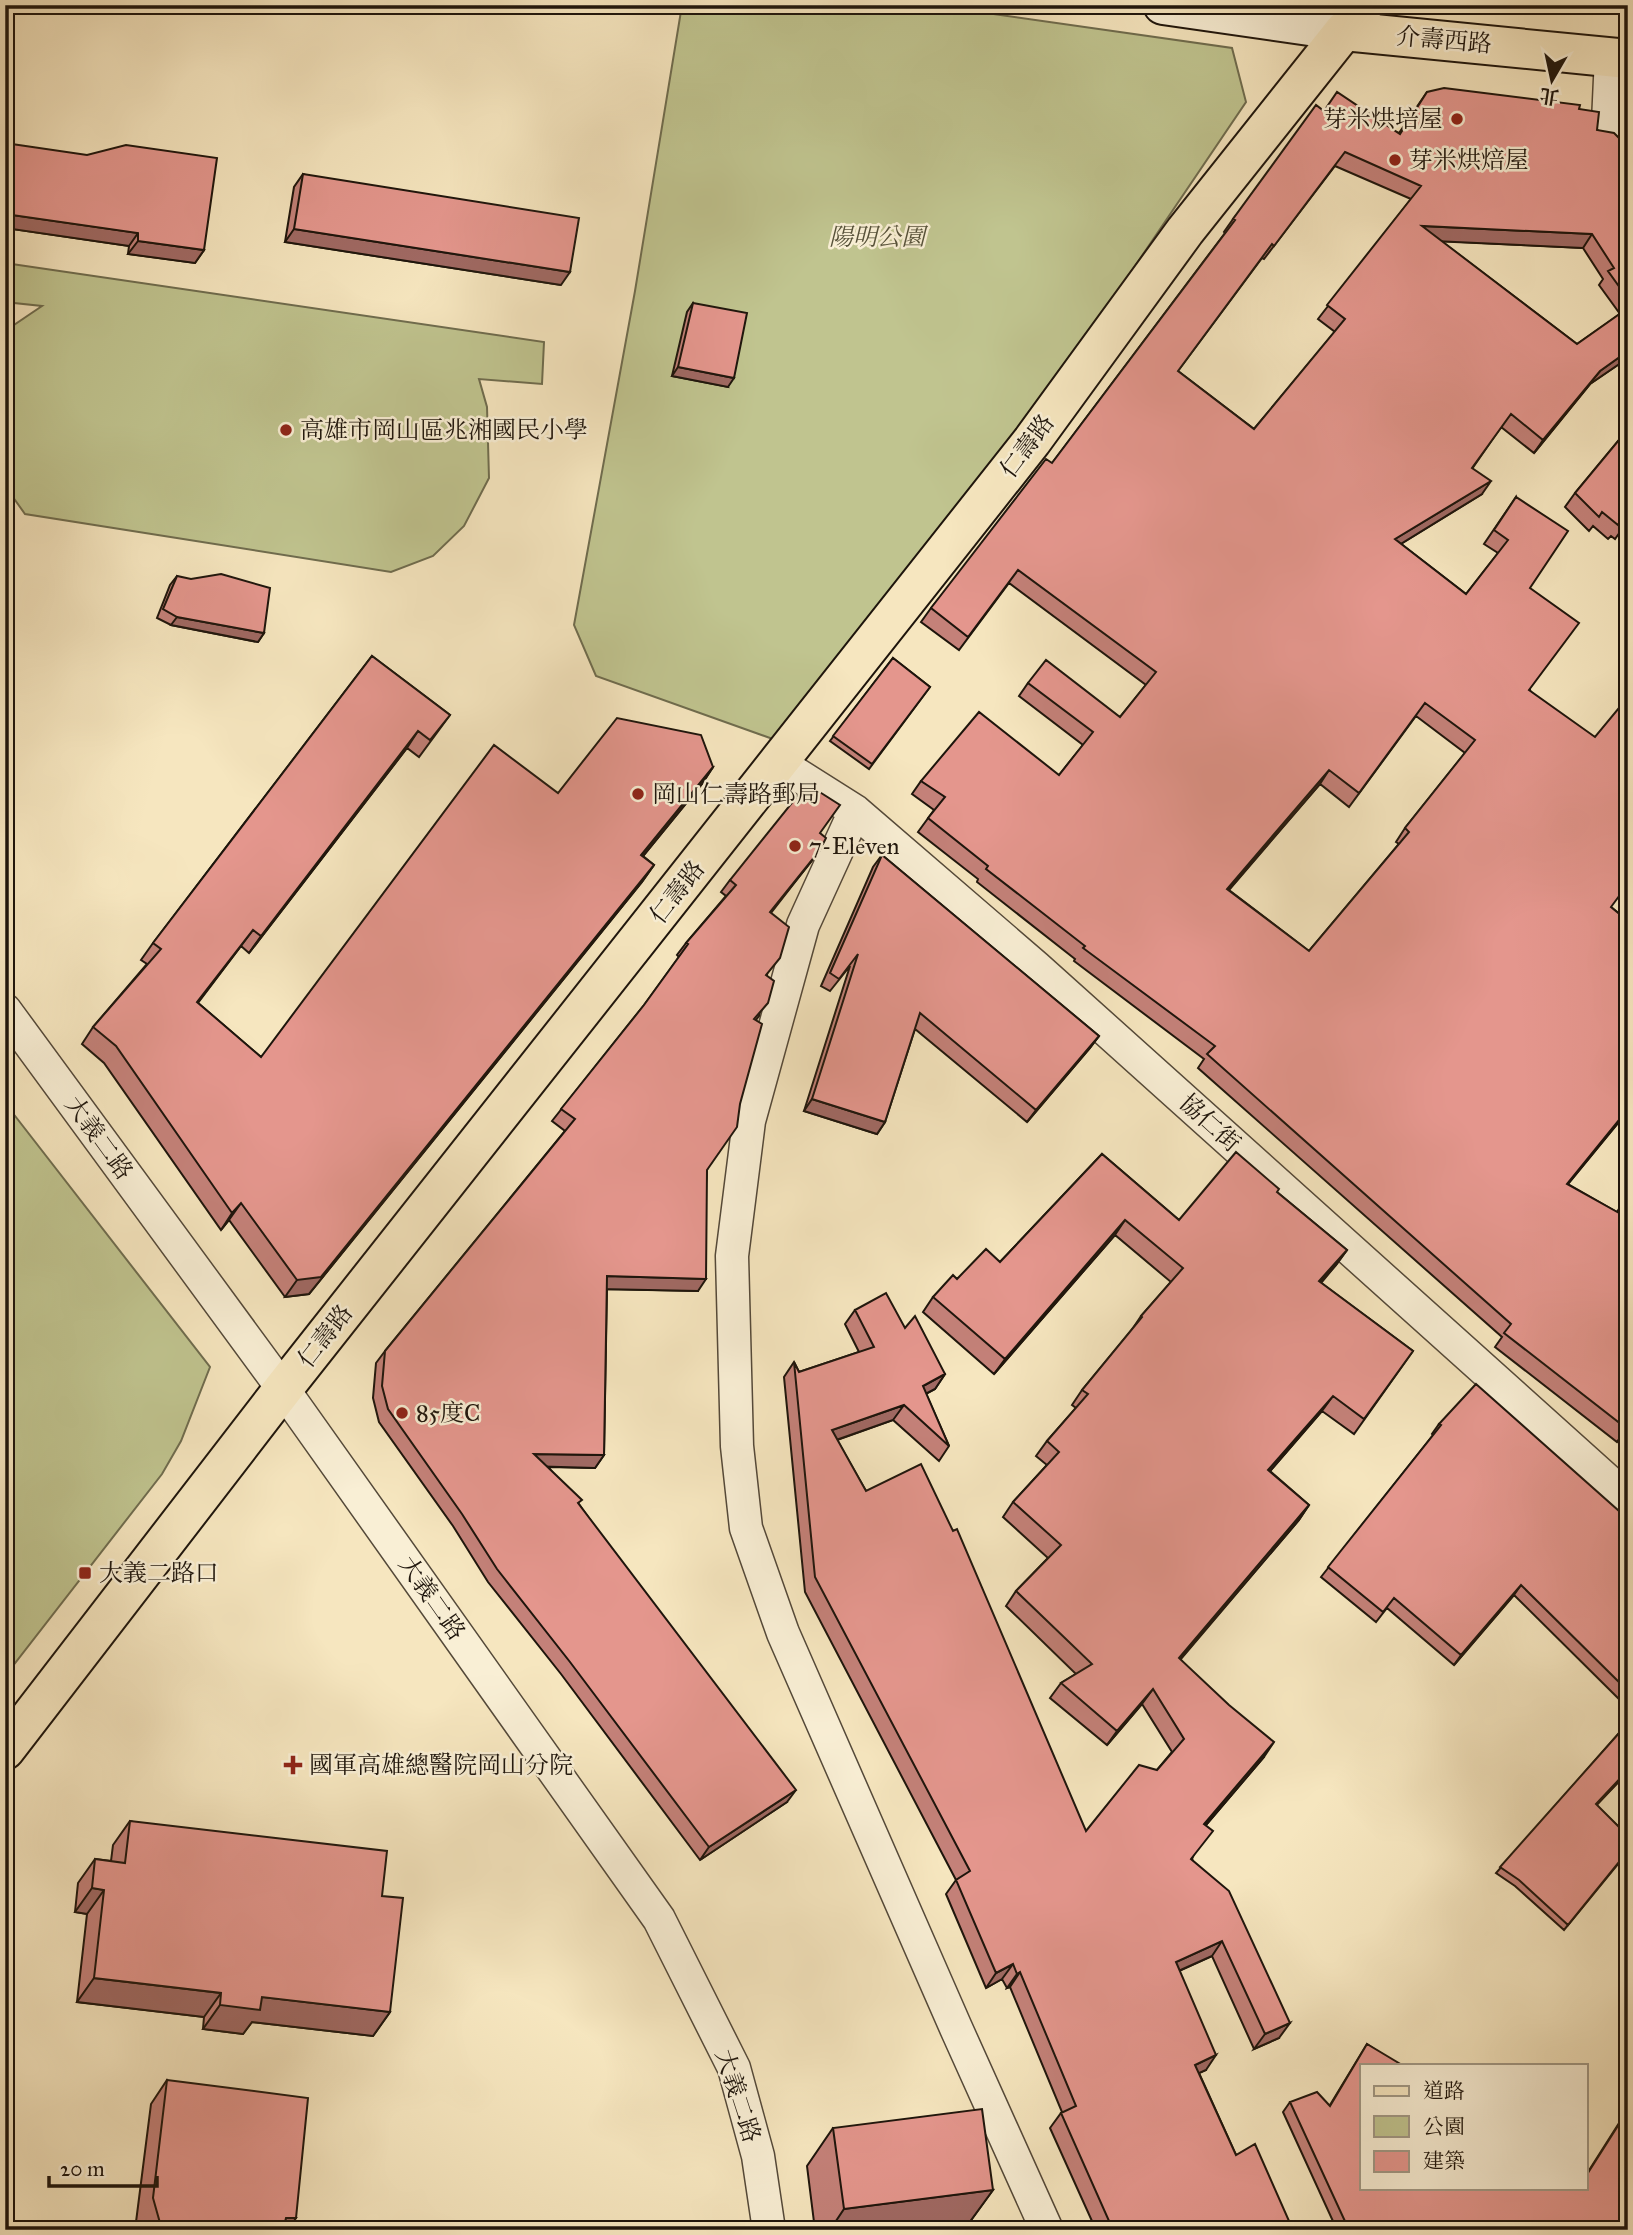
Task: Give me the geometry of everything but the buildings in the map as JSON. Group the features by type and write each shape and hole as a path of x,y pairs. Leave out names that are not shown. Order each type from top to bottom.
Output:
{"main road":[{"path":"1163,5 1354,18"},
{"name":"介壽西路","path":"1354,18 1619,58"},
{"name":"仁壽路","path":"5,1750 283,1389 1032,441 1185,231 1354,18"}],"street":[{"path":"1619,58 1608,122 1628,146"},
{"name":"協仁街","path":"779,763 855,811 1047,976 1628,1499"},
{"path":"855,811 803,925 749,1121 733,1256 737,1446 746,1528 783,1633 1047,2230"},
{"name":"大義二路","path":"5,1010 283,1389 659,1919 734,2068 758,2156 769,2230"}],"green space":[{"name":"陽明公園","path":"682,5 930,5 1232,48 1246,102 1014,445 784,743 596,676 574,625 635,291"},
{"path":"5,263 544,342 542,384 479,379 487,407 489,478 464,526 433,556 391,572 25,514 5,486 5,339 14,325 42,306 5,302"},
{"path":"5,1103 210,1367 181,1441 162,1474 5,1676"}],"place":[{"name":"芽米烘培屋","path":"1457,119"},
{"name":"芽米烘焙屋","path":"1395,160"},
{"name":"高雄市岡山區兆湘國民小學","path":"286,430"},
{"name":"岡山仁壽路郵局","path":"638,794"},
{"name":"7-Eleven","path":"795,846"},
{"name":"85度C","path":"402,1413"},
{"name":"大義二路口","path":"85,1573"},
{"name":"國軍高雄總醫院岡山分院","path":"293,1765"}]}
